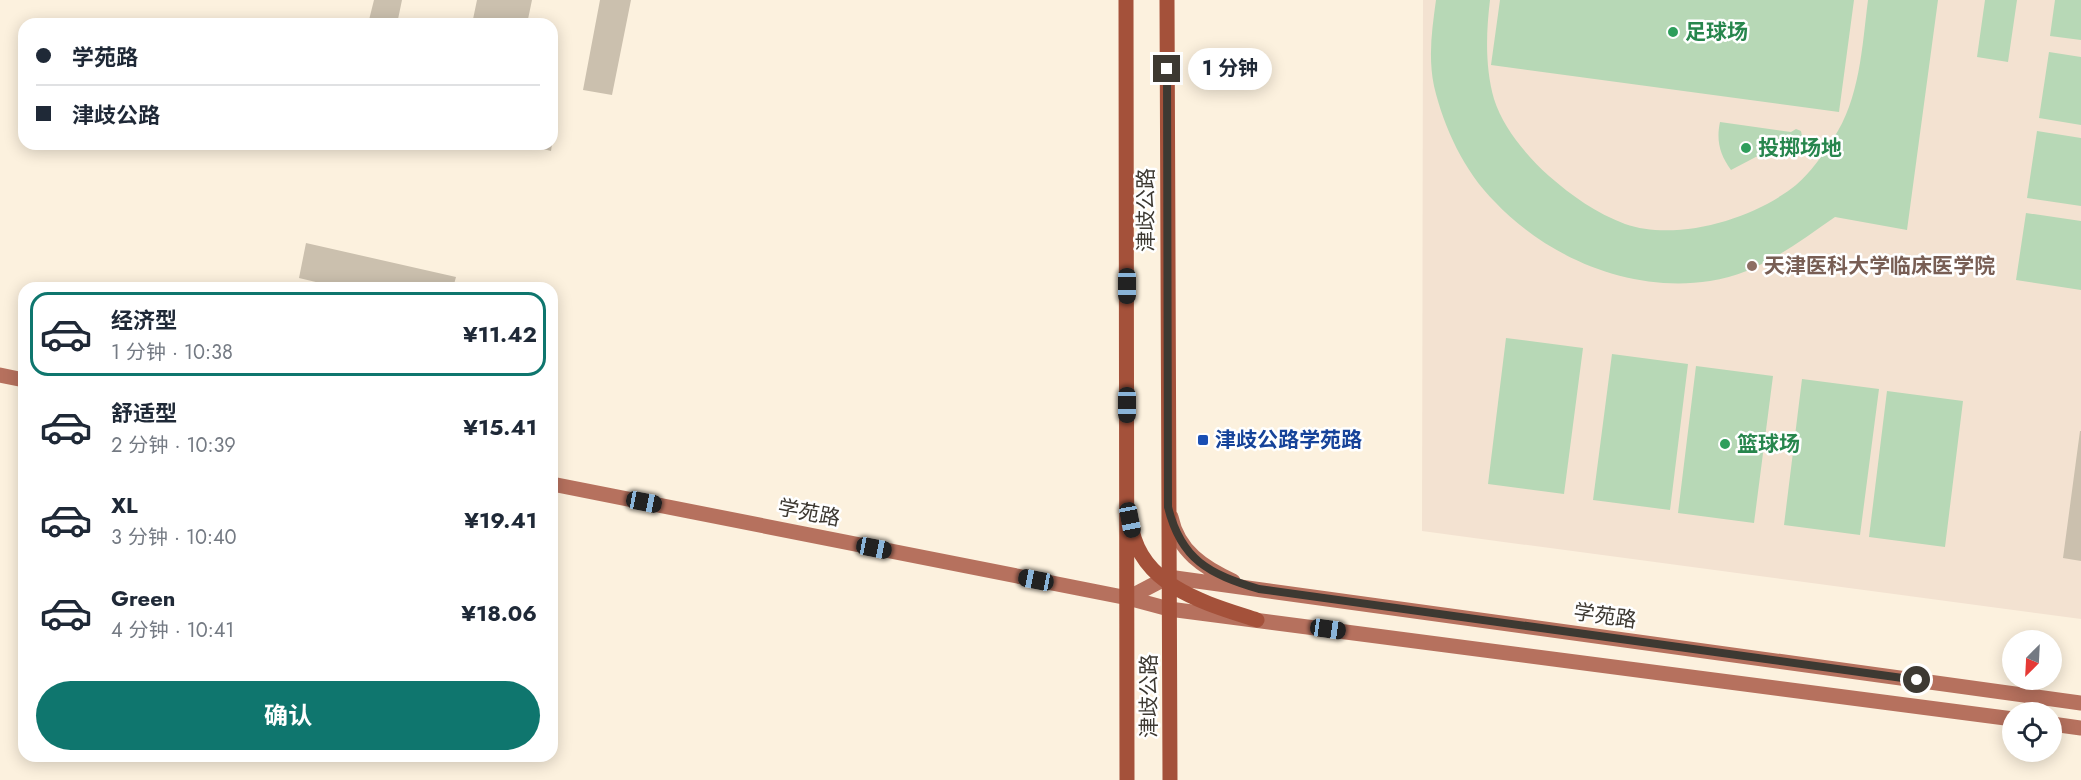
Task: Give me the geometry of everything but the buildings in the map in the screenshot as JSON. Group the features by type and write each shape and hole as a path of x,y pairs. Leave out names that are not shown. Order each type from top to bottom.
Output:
{"main road":[{"name":"津歧公路","path":"1126,0 1127,780"},
{"name":"津歧公路","path":"1167,0 1168,507 1166,580 1169,609 1170,780"},
{"path":"1127,501 1133,536 1146,563 1166,580 1216,606 1257,620"}],"street":[{"path":"0,375 18,379"},
{"name":"学苑路","path":"558,485 1128,598 1169,609 2002,718"},
{"path":"1168,507 1176,533 1197,562 1228,579 1259,589"},
{"path":"1128,598 1166,580"},
{"name":"学苑路","path":"1166,580 1259,589 2081,703"},
{"path":"2062,725 2081,728"}],"shaded area":[{"name":"天津医科大学临床医学院","path":"1423,0 2081,0 2081,619 1422,531"}],"green space":[{"path":"1436,0 1490,0 1487,50 1494,99 1510,131 1541,168 1576,197 1604,215 1625,224 1646,229 1668,230 1691,229 1737,217 1759,208 1796,185 1825,151 1849,107 1858,72 1868,0 1938,0 1907,230 1835,217 1760,265 1710,281 1651,282 1622,276 1566,255 1540,240 1495,202 1474,177 1457,148 1443,117 1432,75 1431,43"},
{"name":"足球场","path":"1500,0 1854,0 1839,112 1491,65"},
{"path":"1985,0 2017,0 2008,62 1977,57"},
{"path":"2055,0 2081,0 2081,40 2050,36"},
{"path":"2049,52 2081,57 2081,125 2039,118"},
{"name":"投掷场地","path":"1720,122 1791,132 1796,129 1801,131 1802,136 1798,140 1792,138 1731,170 1720,148 1718,135"},
{"path":"2037,131 2081,138 2081,206 2027,198"},
{"path":"2026,213 2081,221 2081,290 2016,280"},
{"path":"1506,338 1583,348 1564,494 1488,484"},
{"name":"篮球场","path":"1612,354 1688,364 1670,510 1593,500"},
{"name":"篮球场","path":"1696,366 1773,376 1754,523 1678,513"},
{"name":"篮球场","path":"1802,379 1879,389 1860,535 1784,525"},
{"path":"1887,391 1963,401 1945,547 1869,537"}],"place":[{"name":"足球场","path":"1673,32"},
{"name":"投掷场地","path":"1746,148"},
{"name":"天津医科大学临床医学院","path":"1752,266"},
{"name":"津歧公路学苑路","path":"1203,440"},
{"name":"篮球场","path":"1725,444"}],"route":[{"path":"1167,69 1168,507 1176,533 1197,562 1236,582 1259,589 1917,680"}]}
